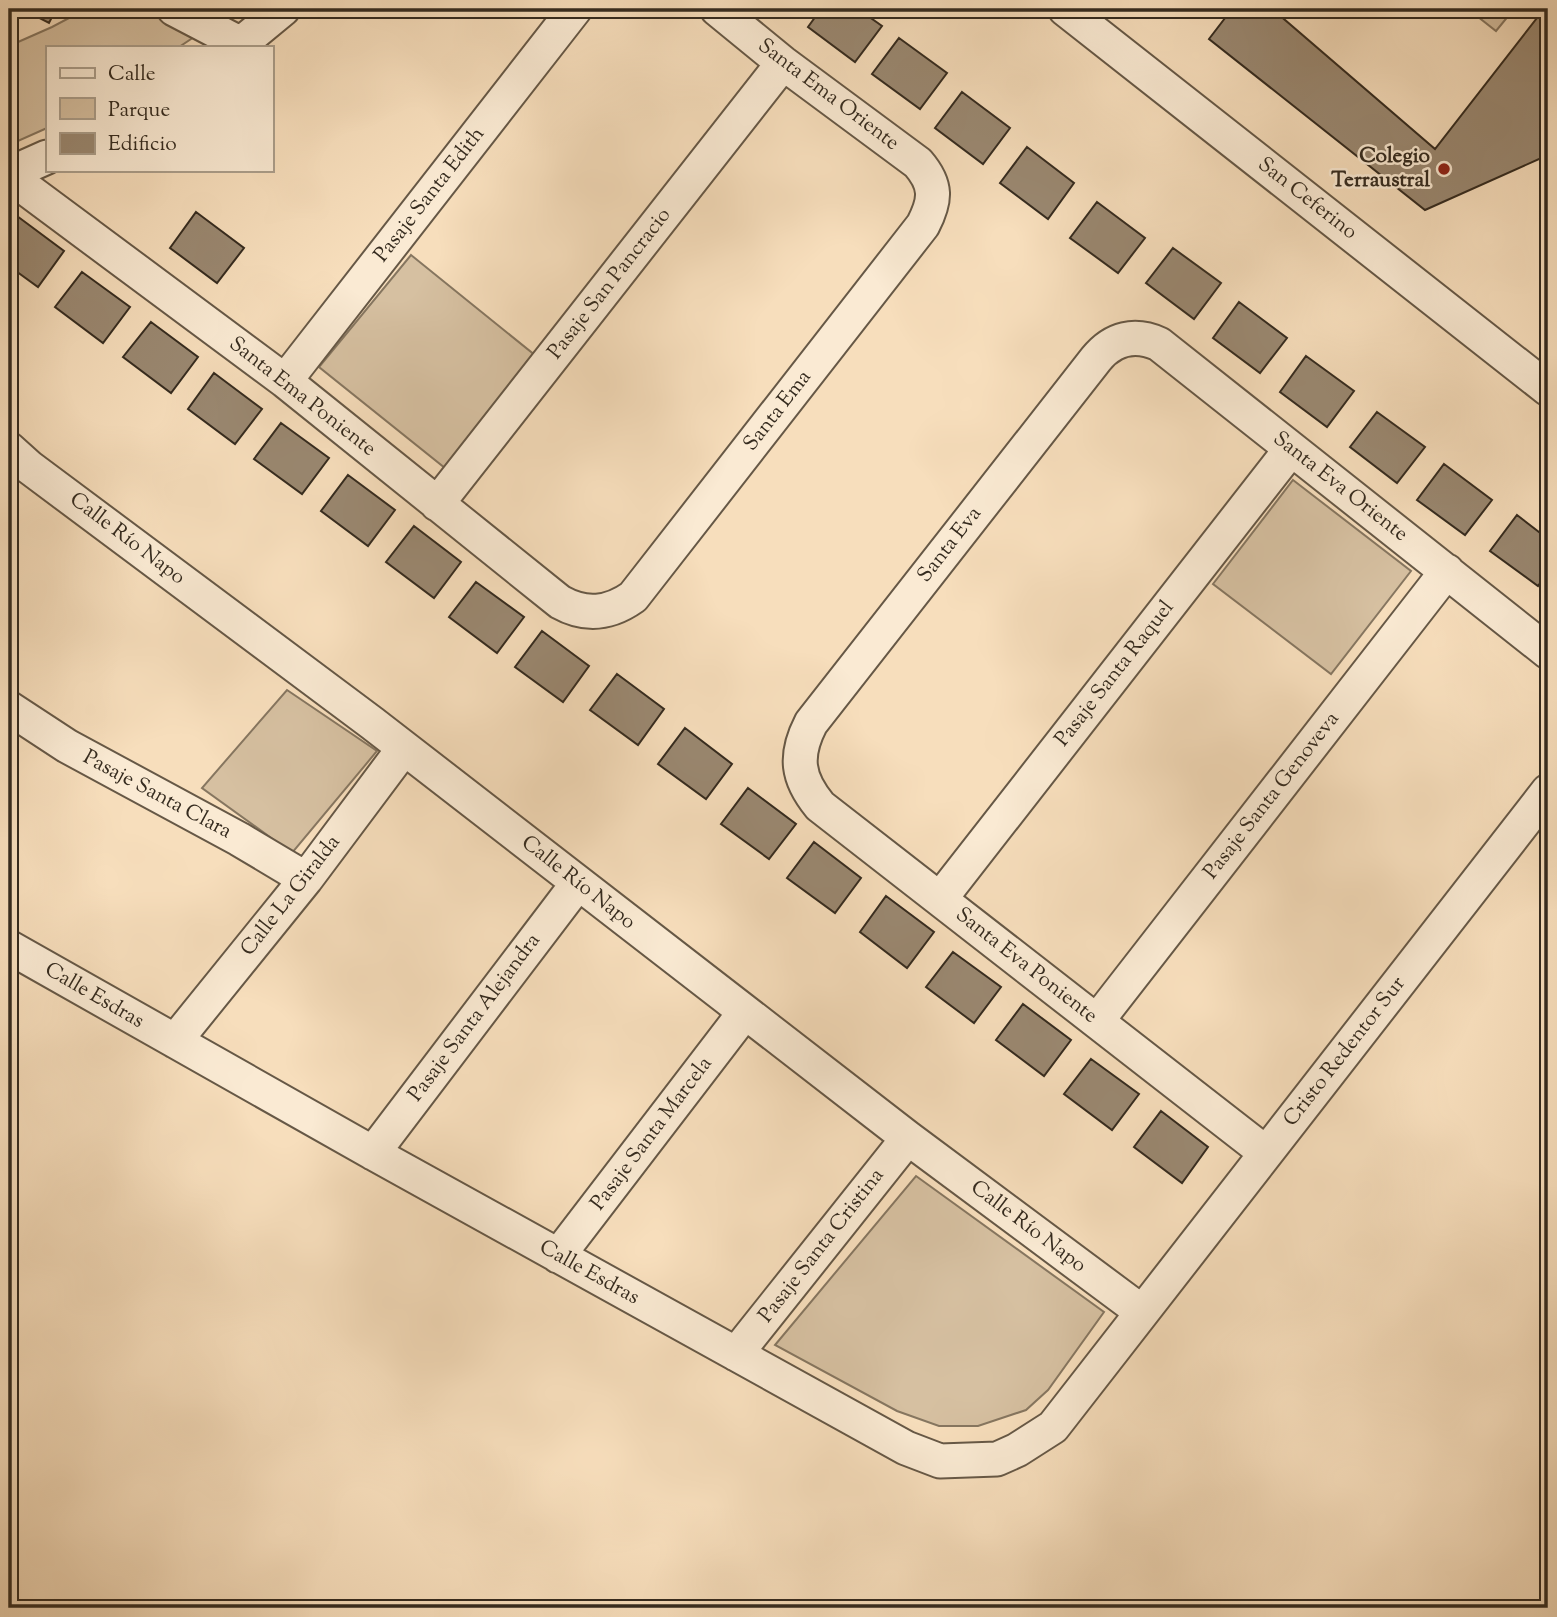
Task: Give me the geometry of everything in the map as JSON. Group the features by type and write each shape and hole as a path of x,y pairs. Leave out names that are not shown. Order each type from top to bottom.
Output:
{"street":[{"path":"174,9 239,46 283,9"},
{"name":"Pasaje Santa Edith","path":"285,381 575,9"},
{"name":"Santa Ema Oriente","path":"717,9 783,63 918,163 933,187"},
{"name":"San Ceferino","path":"1065,9 1548,389"},
{"name":"Pasaje San Pancracio","path":"437,504 783,63"},
{"name":"Santa Ema Poniente","path":"21,164 560,602 571,608 596,612"},
{"name":"Santa Ema","path":"596,612 622,605 633,597 923,225 933,200 933,187"},
{"name":"Santa Eva Oriente","path":"1126,338 1149,339 1159,344 1548,652"},
{"name":"Santa Eva","path":"800,768 800,752 811,723 1104,349 1126,338"},
{"name":"Pasaje Santa Raquel","path":"940,899 1291,449"},
{"name":"Calle Río Napo","path":"16,462 404,748 908,1138 1142,1312"},
{"name":"Pasaje Santa Genoveva","path":"1097,1021 1447,571"},
{"name":"Pasaje Santa Clara","path":"9,708 67,746 239,839 306,879"},
{"name":"Calle La Giralda","path":"175,1041 306,879 404,748"},
{"name":"Santa Eva Poniente","path":"800,768 804,783 821,806 1266,1153"},
{"name":"Cristo Redentor Sur","path":"1142,1312 1548,791"},
{"name":"Pasaje Santa Alejandra","path":"373,1153 578,883"},
{"name":"Calle Esdras","path":"9,947 558,1256 906,1448 940,1461 997,1459 1017,1450 1053,1427 1142,1312"},
{"name":"Pasaje Santa Marcela","path":"558,1256 745,1013"},
{"name":"Pasaje Santa Cristina","path":"736,1354 908,1138"}],"green space":[{"path":"86,9 236,9 180,46 46,46 46,128 9,145 9,46"},
{"path":"1468,9 1514,9 1496,31"},
{"path":"411,255 536,356 445,468 319,367"},
{"path":"1293,480 1411,571 1331,674 1213,584"},
{"path":"287,690 377,751 292,853 202,788"},
{"path":"916,1176 1104,1312 1048,1390 1026,1410 978,1426 939,1426 897,1411 775,1345"}],"building":[{"path":"22,9 56,9 49,23"},
{"path":"821,9 858,9 882,26 855,62 808,27"},
{"path":"1232,9 1280,9 1277,13 1435,149 1544,9 1548,9 1548,155 1425,210 1209,39"},
{"path":"899,38 947,73 920,109 872,74"},
{"path":"962,92 1010,128 983,164 935,128"},
{"path":"1027,147 1074,183 1048,219 1000,183"},
{"path":"1097,202 1145,238 1118,273 1070,238"},
{"path":"196,212 244,248 217,283 170,248"},
{"path":"17,216 64,251 38,287 9,266 9,226"},
{"path":"1173,248 1221,283 1194,319 1146,283"},
{"path":"82,272 130,307 103,343 55,307"},
{"path":"1239,302 1287,338 1260,373 1213,338"},
{"path":"151,322 198,357 171,393 123,357"},
{"path":"1306,356 1354,391 1327,427 1280,392"},
{"path":"214,373 262,409 235,444 188,409"},
{"path":"1377,412 1425,447 1397,483 1350,447"},
{"path":"281,423 329,458 302,494 254,459"},
{"path":"1444,464 1492,500 1465,535 1417,500"},
{"path":"348,475 395,510 368,546 321,511"},
{"path":"1517,515 1548,539 1548,572 1538,586 1490,551"},
{"path":"414,526 461,562 434,598 386,562"},
{"path":"476,582 524,617 497,653 449,617"},
{"path":"542,631 589,666 563,702 515,667"},
{"path":"617,674 664,709 638,745 590,710"},
{"path":"685,728 732,764 706,799 658,764"},
{"path":"748,788 796,824 769,859 721,824"},
{"path":"814,842 861,878 835,913 787,878"},
{"path":"886,896 934,932 907,968 860,932"},
{"path":"953,952 1001,987 974,1023 926,987"},
{"path":"1023,1004 1071,1040 1044,1076 996,1040"},
{"path":"1091,1059 1139,1094 1112,1130 1064,1094"},
{"path":"1161,1111 1208,1147 1182,1183 1134,1147"}],"place":[{"name":"Colegio Terraustral","path":"1444,169"}]}
